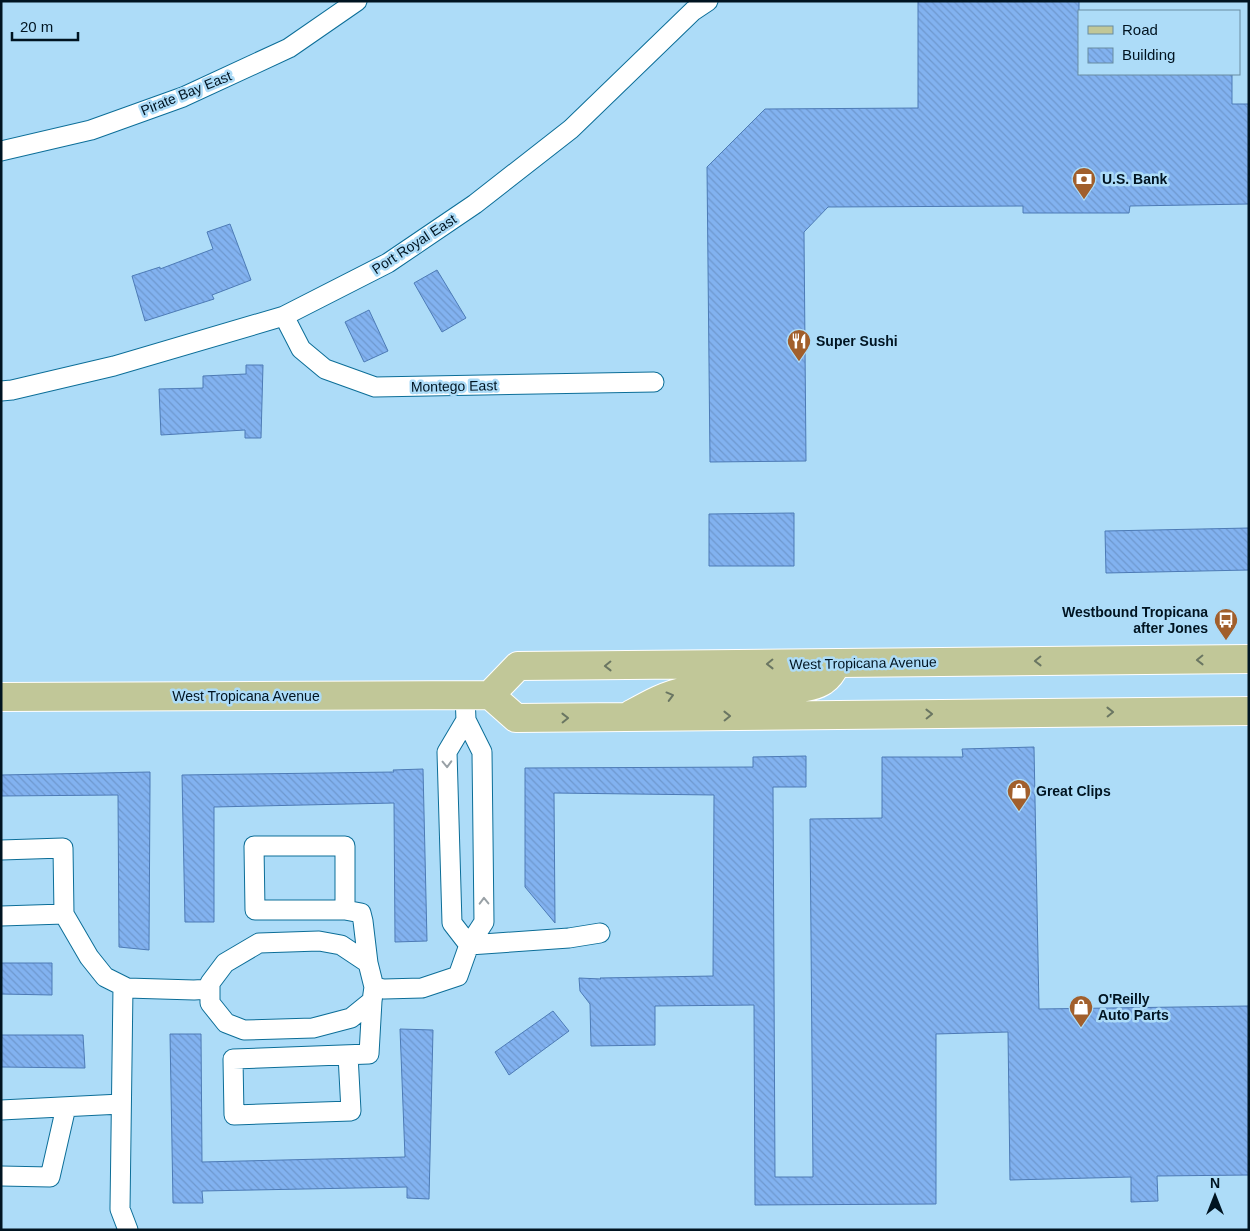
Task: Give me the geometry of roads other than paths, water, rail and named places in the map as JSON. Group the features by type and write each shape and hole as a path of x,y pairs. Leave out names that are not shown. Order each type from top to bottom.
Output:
{"main road":[{"name":"West Tropicana Avenue","path":"1,697 474,703 518,666 1249,659"},
{"path":"626,717 657,700 686,691 788,689 811,686 822,682 832,673 836,664"},
{"path":"474,703 516,718 1249,711"}],"street":[{"name":"Pirate Bay East","path":"1,151 91,130 183,97 289,48 357,1"},
{"name":"Port Royal East","path":"1,391 114,366 284,316 388,263 475,204 572,128 693,11 708,1"},
{"name":"Montego East","path":"284,316 301,349 325,369 375,387 654,382"},
{"path":"469,945 452,923 447,752 474,703"},
{"path":"368,963 342,945 319,941 259,942 225,963 210,983 210,1002 226,1023 244,1030 313,1028 351,1018 373,994 384,989 422,988 458,976 469,945 484,922 482,752 474,703"},
{"path":"345,910 345,846 254,846 255,910 345,910 361,913 373,994 369,1054 233,1059 234,1115 351,1111 348,1055"},
{"path":"1,850 63,848 64,914 89,957 105,977 127,988 210,989"},
{"path":"1,916 64,914"},
{"path":"469,945 569,938 600,932"},
{"path":"123,987 120,1209 128,1230"},
{"path":"1,1110 121,1104"},
{"path":"1,1176 50,1177 66,1107"}],"place":[{"name":"U.S. Bank","path":"1084,200"},
{"name":"Super Sushi","path":"799,362"},
{"name":"Westbound Tropicana after Jones","path":"1226,641"},
{"name":"Great Clips","path":"1019,812"},
{"name":"O'Reilly Auto Parts","path":"1081,1028"}]}
